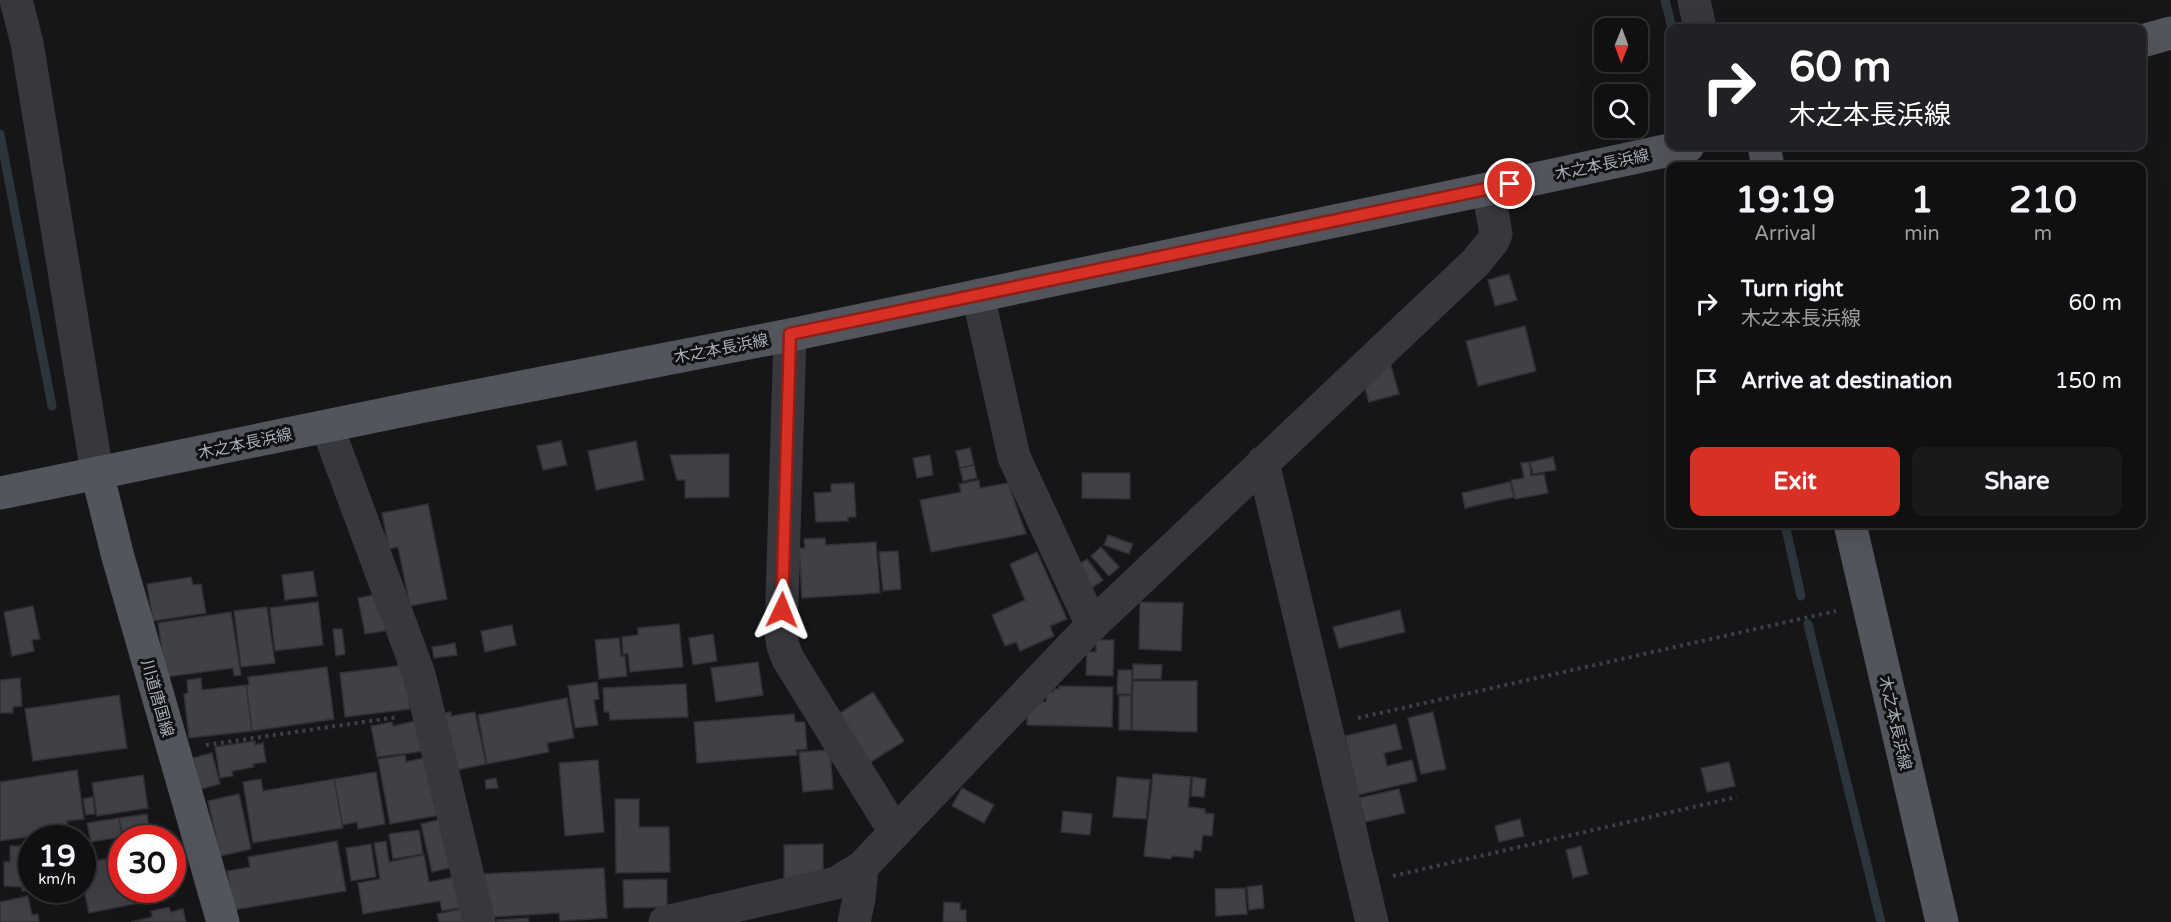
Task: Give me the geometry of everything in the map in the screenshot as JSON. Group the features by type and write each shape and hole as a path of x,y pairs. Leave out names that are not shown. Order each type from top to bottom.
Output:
{"main road":[{"path":"2146,40 2171,33"},
{"name":"木之本長浜線","path":"0,493 790,334 1669,150"},
{"name":"川道唐国線","path":"97,473 118,557 223,922"},
{"name":"木之本長浜線","path":"1851,528 1942,922"}],"street":[{"path":"16,0 27,44 97,473"},
{"path":"1694,0 1699,24"},
{"path":"665,922 836,883 862,867 1092,625 1476,262 1496,234 1488,189"},
{"path":"978,295 1014,457 1092,625"},
{"path":"790,334 781,633 783,646 788,659 896,832"},
{"path":"327,426 419,674 479,922"},
{"path":"1263,462 1372,922"},
{"path":"854,922 862,867"}],"path":[{"path":"1325,726 1800,619"},
{"path":"173,750 428,712"},
{"path":"1363,882 1737,797"}],"building":[{"path":"1509,274 1517,300 1495,306 1488,280"},
{"path":"1525,326 1536,371 1478,386 1466,341"},
{"path":"1390,363 1399,394 1369,402 1364,385"},
{"path":"561,441 567,465 543,470 537,446"},
{"path":"636,441 644,480 596,490 588,451"},
{"path":"970,448 974,465 960,468 956,451"},
{"path":"729,454 729,497 685,498 685,480 677,480 670,455"},
{"path":"930,455 933,475 917,478 913,458"},
{"path":"1553,457 1556,470 1533,474 1530,462"},
{"path":"1529,462 1531,476 1544,474 1548,493 1515,499 1511,480 1524,478 1521,463"},
{"path":"974,465 977,478 963,481 960,468"},
{"path":"1082,473 1130,473 1130,499 1082,498"},
{"path":"979,480 980,488 1008,483 1026,534 931,552 920,500 961,492 959,484"},
{"path":"1510,482 1514,497 1465,508 1462,493"},
{"path":"854,483 856,517 848,517 848,521 816,522 814,493 831,492 831,484"},
{"path":"428,504 447,599 410,606 398,547 389,549 382,513"},
{"path":"1108,535 1133,544 1129,554 1104,545"},
{"path":"825,538 826,545 876,542 880,593 802,598 799,548 805,548 804,539"},
{"path":"1101,547 1119,567 1109,576 1091,556"},
{"path":"898,551 901,589 883,591 879,552"},
{"path":"1037,552 1067,619 1050,626 1054,636 1020,651 1016,642 1005,646 992,615 1025,600 1010,564"},
{"path":"1087,559 1103,580 1093,587 1077,566"},
{"path":"313,571 317,596 285,600 282,575"},
{"path":"191,577 193,585 201,584 206,613 153,621 147,584"},
{"path":"383,593 390,630 365,634 358,598"},
{"path":"318,602 323,645 275,651 270,608"},
{"path":"1140,602 1183,603 1181,651 1139,649"},
{"path":"33,606 40,639 32,640 34,651 12,656 4,612"},
{"path":"267,607 275,663 241,667 234,611"},
{"path":"1400,610 1405,632 1339,648 1333,627"},
{"path":"231,612 241,675 234,676 233,668 166,677 158,623"},
{"path":"679,624 683,667 630,672 628,654 623,654 622,637 638,635 638,628"},
{"path":"512,625 516,645 485,652 481,631"},
{"path":"333,629 342,629 345,654 336,656"},
{"path":"713,634 717,661 693,665 689,638"},
{"path":"619,638 621,656 625,656 627,676 599,679 595,640"},
{"path":"1096,640 1114,640 1113,676 1086,675 1087,652 1096,652"},
{"path":"455,643 457,655 434,658 432,647"},
{"path":"758,662 763,695 716,702 711,668"},
{"path":"1133,664 1162,665 1161,679 1133,679"},
{"path":"405,665 410,709 345,717 340,673"},
{"path":"327,667 334,719 252,731 246,685 249,685 248,677"},
{"path":"1118,670 1132,670 1131,694 1117,694"},
{"path":"20,678 22,706 13,707 13,713 0,713 0,680"},
{"path":"201,678 202,690 246,685 252,731 189,738 184,694 188,693 187,680"},
{"path":"1133,681 1197,681 1197,732 1132,730"},
{"path":"597,682 599,699 594,700 598,725 575,728 568,686"},
{"path":"686,684 688,717 610,720 609,712 604,712 603,688"},
{"path":"1059,686 1113,687 1112,727 1027,725 1027,712 1037,702 1046,702 1047,692 1054,692 1054,689 1059,689"},
{"path":"873,692 904,741 866,765 835,716"},
{"path":"119,695 127,748 33,761 25,709"},
{"path":"1131,695 1131,730 1119,730 1119,696"},
{"path":"567,698 574,738 547,743 549,752 487,764 478,715"},
{"path":"451,712 451,716 475,712 486,764 448,772 436,715"},
{"path":"1433,712 1446,769 1421,774 1408,718"},
{"path":"794,714 795,722 805,722 807,749 796,750 797,755 697,763 694,722"},
{"path":"421,720 426,751 377,757 371,726 392,722 393,726"},
{"path":"1396,724 1402,749 1384,753 1387,766 1412,760 1417,781 1358,795 1345,736"},
{"path":"255,741 255,745 263,743 266,762 232,771 233,776 220,778 215,747"},
{"path":"830,750 833,789 803,792 799,752"},
{"path":"212,753 220,784 201,789 193,758"},
{"path":"405,755 406,762 424,758 441,815 390,824 378,759"},
{"path":"598,760 604,832 565,836 559,763"},
{"path":"1729,762 1735,786 1707,792 1701,768"},
{"path":"77,770 84,819 67,821 68,825 18,825 18,838 0,841 0,782"},
{"path":"376,772 385,824 358,829 357,822 342,825 334,779"},
{"path":"1153,774 1191,777 1188,807 1205,809 1205,813 1214,814 1212,836 1203,835 1201,851 1194,850 1193,858 1172,856 1171,859 1144,856"},
{"path":"143,775 148,808 97,816 92,783"},
{"path":"1117,777 1150,780 1146,819 1113,817"},
{"path":"1193,777 1206,779 1204,797 1191,796"},
{"path":"496,778 498,788 486,789 485,780"},
{"path":"261,779 263,791 334,779 343,828 253,843 243,782"},
{"path":"962,788 994,805 984,823 952,806"},
{"path":"1399,789 1405,813 1365,822 1359,798"},
{"path":"239,794 251,849 220,856 208,801"},
{"path":"93,797 95,814 86,815 83,799"},
{"path":"615,799 639,799 639,827 669,827 670,872 616,873"},
{"path":"1063,811 1092,814 1090,835 1061,832"},
{"path":"147,814 149,825 120,825 119,818"},
{"path":"119,818 120,825 108,825 108,839 96,841 96,825 87,825 87,823"},
{"path":"446,818 458,866 432,872 421,824"},
{"path":"1520,819 1524,836 1499,842 1495,826"},
{"path":"419,830 423,854 393,859 389,834"},
{"path":"337,841 346,891 234,910 227,871 250,867 248,857"},
{"path":"386,841 389,862 424,855 429,882 455,877 460,908 442,911 440,901 363,914 358,883 380,879 374,843"},
{"path":"371,844 376,877 351,881 346,848"},
{"path":"823,844 823,870 784,880 784,845"},
{"path":"10,846 18,846 18,887 4,886 4,862 10,862"},
{"path":"1581,846 1588,874 1573,878 1566,850"},
{"path":"108,859 108,903 139,903 89,913 87,903 96,903 96,861"},
{"path":"604,868 607,918 560,921 559,913 491,917 482,874"},
{"path":"667,879 667,907 624,908 623,880"},
{"path":"1262,885 1264,908 1249,910 1247,887"},
{"path":"1245,888 1247,914 1216,916 1215,889"},
{"path":"18,898 18,903 29,903 32,915 38,914 39,922 0,922 0,902"},
{"path":"944,902 960,903 960,910 966,910 966,922 943,922"},
{"path":"169,907 171,912 183,909 186,922 131,922 152,917 151,911"},
{"path":"462,909 465,922 439,922 437,914"},
{"path":"528,918 529,922 497,922 497,920"}],"waterway":[{"path":"1665,0 1671,24"},
{"path":"0,134 52,406"},
{"path":"1786,528 1801,596"},
{"path":"1808,624 1881,922"}],"route":[{"path":"782,610 790,334 1510,184"}]}
